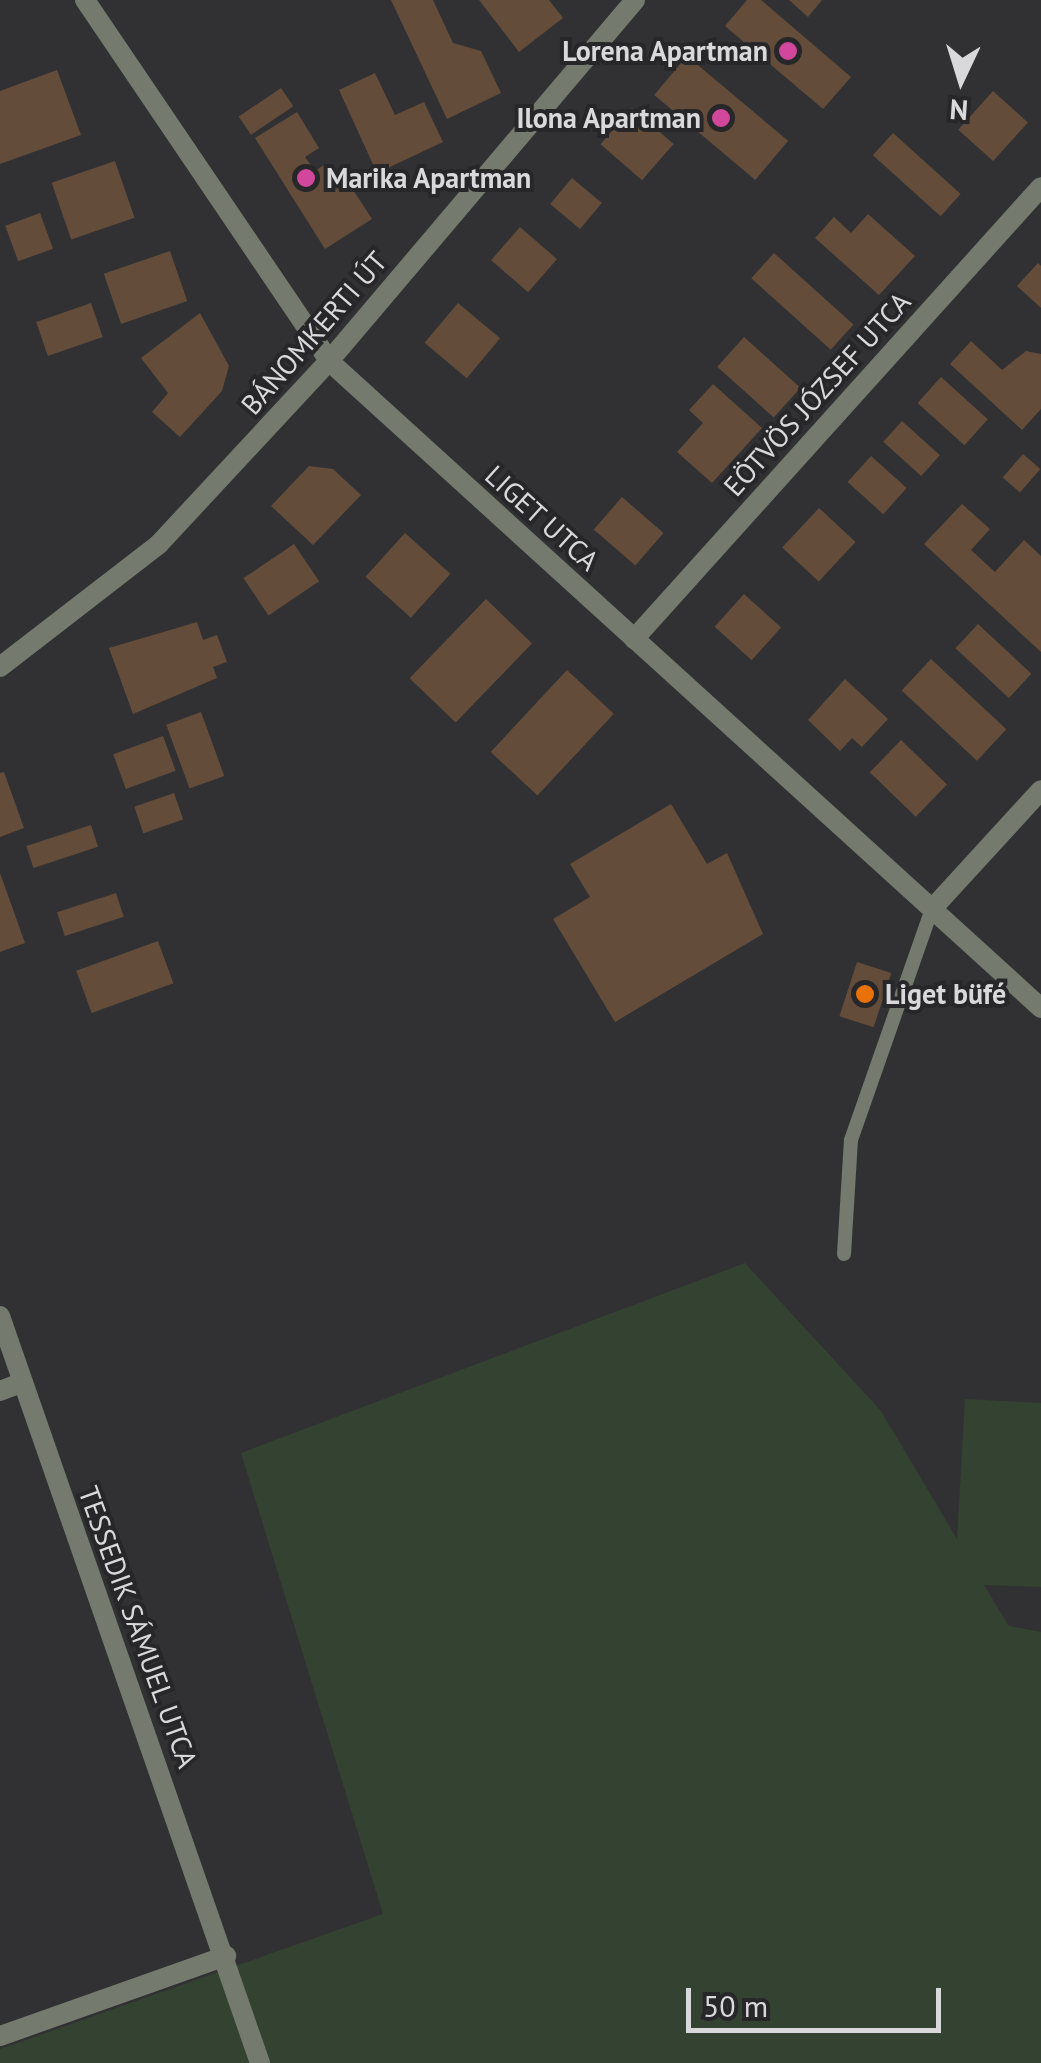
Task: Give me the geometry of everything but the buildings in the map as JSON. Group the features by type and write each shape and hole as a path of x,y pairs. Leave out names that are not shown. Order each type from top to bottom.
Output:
{"street":[{"name":"LIGET UTCA","path":"85,0 329,361 1041,1008"},
{"name":"BÁNOMKERTI ÚT","path":"0,667 159,544 329,361 635,0"},
{"name":"EÖTVÖS JÓZSEF UTCA","path":"634,638 1041,187"},
{"path":"932,909 1041,790"},
{"name":"TESSEDIK SÁMUEL UTCA","path":"0,1316 226,1956 260,2063"},
{"path":"0,1391 21,1383"},
{"path":"0,2036 226,1956"}],"lane":[{"path":"844,1254 850,1140 932,909"}],"green space":[{"path":"745,1263 881,1411 957,1539 965,1399 1041,1403 1041,1587 984,1585 1009,1626 1041,1632 1041,2063 0,2063 0,2049 383,1914 241,1453"}],"place":[{"name":"Lorena Apartman","path":"788,51"},
{"name":"Ilona Apartman","path":"721,118"},
{"name":"Marika Apartman","path":"306,178"},
{"name":"Liget büfé","path":"865,994"}]}
